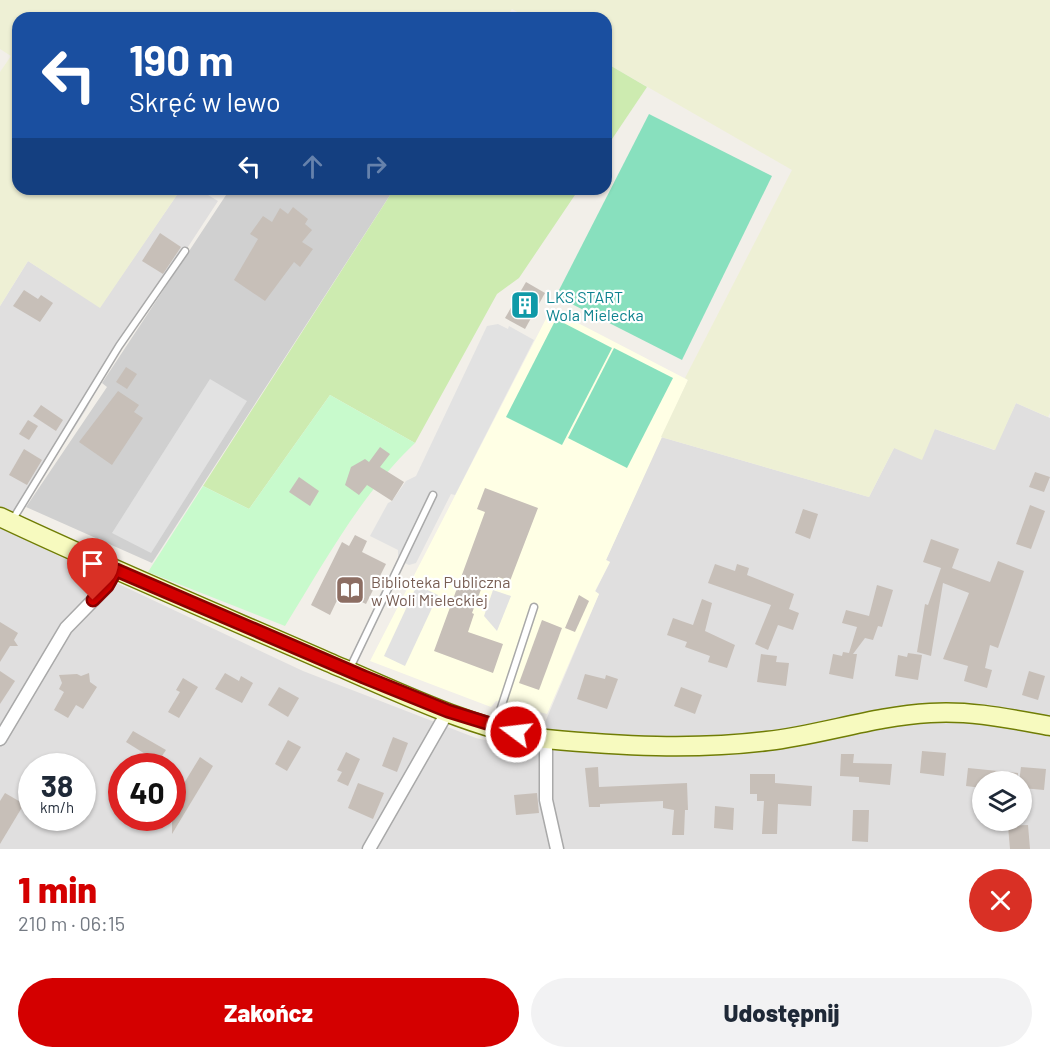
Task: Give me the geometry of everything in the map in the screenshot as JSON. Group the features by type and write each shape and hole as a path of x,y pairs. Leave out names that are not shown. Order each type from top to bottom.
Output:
{"street":[{"path":"5,520 349,671 448,711 495,727 546,739 674,746 729,744 769,741 884,718 931,712 970,714 1050,726"},
{"path":"0,739 66,628 107,586 116,570"},
{"path":"369,849 448,711"},
{"path":"546,739 546,800 557,849"}],"lane":[{"path":"5,520 119,346 185,251"},
{"path":"349,671 433,495"},
{"path":"495,727 534,607"}],"shaded area":[{"path":"0,0 1050,0 1050,413 1048,417 1016,403 995,450 935,429 922,460 894,448 869,497 661,437 688,380 685,378 792,170 612,66 612,12 517,12 512,9 510,12 12,12 12,195 177,195 100,308 28,261 0,306 0,72 11,56 0,49"},
{"path":"177,195 208,195 218,201 101,380 86,410 19,513 4,530 303,671 476,738 533,751 599,594 595,592 610,562 606,560 661,437 869,497 894,448 935,429 994,450 1016,403 1050,418 1050,849 0,849 0,306 28,261 100,307"},
{"path":"226,195 390,195 152,563 26,507 107,387 102,383"},
{"path":"551,309 688,380 606,560 610,562 595,591 599,594 547,714 496,701 491,707 370,661"},
{"path":"498,324 508,329 509,326 534,340 455,495 451,494 416,563 409,565 398,560 398,550 370,536 388,503 392,501 406,481 416,476 487,326"},
{"path":"210,379 247,401 151,553 112,533"},
{"path":"417,585 438,595 405,666 384,656"},
{"path":"493,590 511,596 497,631 484,616"}],"green space":[{"path":"612,67 647,87 612,139"},
{"path":"649,114 772,176 682,360 556,296 608,195 612,195 612,186"},
{"path":"390,195 575,195 519,278 497,294 415,443 330,395 249,509 203,486"},
{"path":"556,319 612,348 562,445 506,417"},
{"path":"614,348 673,378 627,468 568,438"},
{"path":"330,395 415,443 377,484 360,507 285,626 148,572 203,486 249,509"}],"building":[{"path":"293,207 308,219 305,224 312,230 302,242 313,249 300,267 294,262 265,301 234,280 258,239 250,234 263,216 272,222 280,208 288,214"},
{"path":"160,233 181,247 163,274 142,261"},
{"name":"LKS START Wola Mielecka","path":"526,282 545,293 525,329 505,318"},
{"path":"24,290 38,299 41,295 53,303 40,322 13,306"},
{"path":"126,367 137,374 127,389 116,382"},
{"path":"118,391 139,405 134,412 143,418 112,465 79,442"},
{"path":"41,405 63,420 56,431 33,416"},
{"path":"28,420 38,426 29,440 19,434"},
{"path":"380,447 390,454 380,467 404,482 392,501 367,485 359,495 345,485 351,467 365,459 369,462"},
{"path":"24,449 42,460 27,485 9,475"},
{"path":"1035,472 1050,477 1044,492 1029,487"},
{"path":"299,477 319,491 310,506 289,492"},
{"path":"485,488 538,508 510,581 498,577 495,583 485,579 472,613 474,614 468,632 503,644 493,673 434,651 485,512 477,509"},
{"path":"1030,505 1045,511 1031,549 1016,544"},
{"path":"803,509 818,514 810,539 795,533"},
{"path":"355,535 367,541 362,552 386,564 366,604 341,592 330,615 311,605 342,542 349,546"},
{"path":"931,539 959,549 952,568 990,582 998,561 1024,571 998,648 990,645 985,668 992,670 987,688 964,681 968,666 943,659 969,593 943,583 931,656 917,652 925,604 928,605 941,568 923,562"},
{"path":"715,564 735,571 737,564 749,568 747,575 794,594 789,609 799,613 793,630 778,625 768,650 755,644 771,605 708,583"},
{"path":"877,585 893,590 882,627 878,626 873,640 865,638 853,654 857,654 853,679 829,674 833,654 842,656 843,652 849,653 857,627 842,623 846,610 869,616"},
{"path":"579,595 589,601 575,632 565,628"},
{"path":"702,599 712,603 705,631 735,645 727,668 708,662 710,656 685,647 687,642 667,635 673,618 693,625"},
{"path":"542,620 562,628 539,690 519,683"},
{"path":"0,622 18,633 14,640 18,646 10,646 0,662"},
{"path":"908,653 922,655 918,680 895,676 898,655 907,657"},
{"path":"761,654 777,656 776,662 789,663 786,686 757,682"},
{"path":"0,671 15,681 0,704"},
{"path":"1029,671 1045,676 1038,700 1022,695"},
{"path":"89,673 90,682 97,687 83,709 76,705 68,718 54,710 64,692 59,689 62,683 59,675 77,674 81,676"},
{"path":"225,673 239,681 241,676 253,683 242,703 215,689"},
{"path":"585,674 605,679 606,675 618,679 607,709 577,699"},
{"path":"183,678 198,687 179,718 168,712 180,692 176,690"},
{"path":"279,687 299,698 288,717 268,705"},
{"path":"681,687 702,695 695,714 674,706"},
{"path":"133,731 166,750 164,753 144,753 126,742"},
{"path":"393,737 408,743 397,772 382,766"},
{"path":"288,740 301,747 287,771 275,764"},
{"path":"922,751 946,753 944,776 920,773"},
{"path":"346,752 360,759 348,786 337,781 342,772 337,770"},
{"path":"841,754 854,754 853,763 892,764 890,785 859,782 859,777 840,776"},
{"path":"200,757 213,766 186,811 186,780"},
{"path":"598,767 599,787 687,783 688,810 685,810 684,835 672,835 674,810 663,808 663,801 600,804 600,807 589,807 585,768"},
{"path":"1021,767 1046,769 1044,790 1032,789 1032,771 1020,771"},
{"path":"968,768 998,771 972,771 972,787 966,786"},
{"path":"750,774 775,774 775,783 812,786 811,806 778,804 777,834 762,834 764,801 757,801 757,794 750,794"},
{"path":"358,783 384,793 373,819 348,808"},
{"path":"5,793 18,801 18,814 0,844 0,801"},
{"path":"537,793 539,813 516,815 514,795"},
{"path":"715,806 734,808 733,830 714,828"},
{"path":"853,810 869,810 868,842 852,841"},
{"path":"1008,831 1028,831 1030,849 1010,849"}],"place":[{"name":"LKS START Wola Mielecka","path":"525,305"},
{"name":"Biblioteka Publiczna w Woli Mieleckiej","path":"350,590"}],"route":[{"path":"93,600 107,586 116,570 364,677 480,723 516,732"}]}
